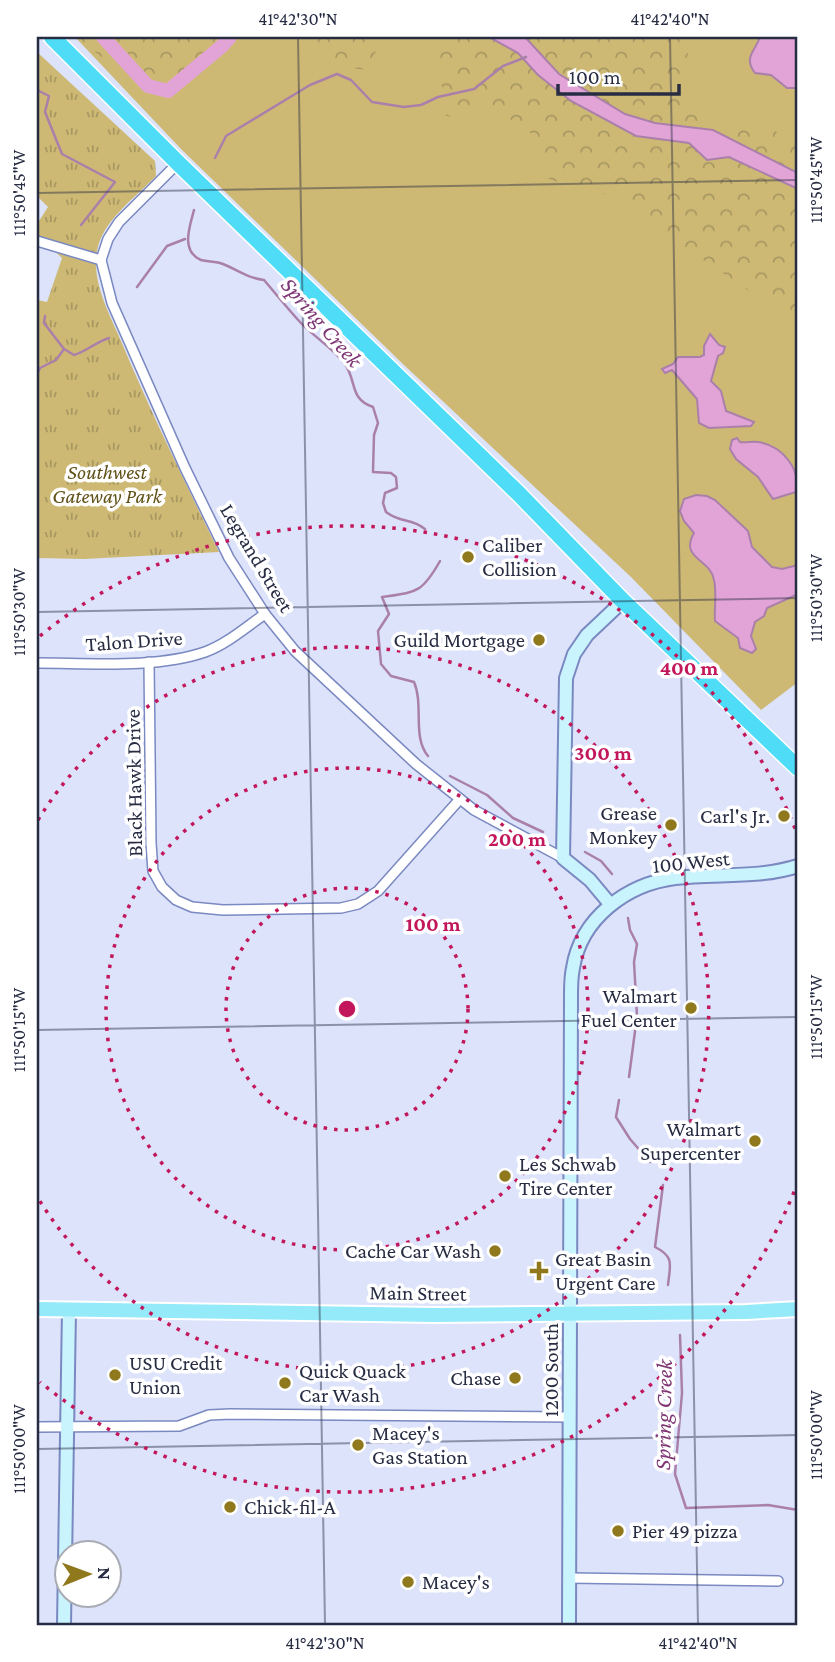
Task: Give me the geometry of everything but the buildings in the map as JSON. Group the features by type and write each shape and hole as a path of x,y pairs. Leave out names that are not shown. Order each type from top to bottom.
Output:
{"highway":[{"path":"52,37 518,493 623,601 795,764"}],"main road":[{"path":"563,858 566,678 574,654 587,635 623,601"},
{"name":"Legrand Street","path":"563,858 590,880 610,904"},
{"name":"100 West","path":"571,995 573,966 582,940 593,922 610,904 633,890 656,881 676,878 749,876 798,866"},
{"name":"1200 South","path":"569,1625 571,995"},
{"name":"Main Street","path":"37,1309 435,1315 746,1312 798,1309"},
{"path":"64,1625 69,1310"}],"street":[{"path":"37,241 101,260 108,239 119,222 178,163"},
{"name":"Legrand Street","path":"101,260 104,282 112,303 185,468 229,558 265,614 302,658 415,764 474,810 563,858"},
{"name":"Talon Drive","path":"37,663 149,662 181,658 206,652 224,643 265,614"},
{"name":"Black Hawk Drive","path":"149,662 153,871 162,887 176,900 192,907 223,910 327,909 358,904 378,891 460,799"},
{"path":"37,1427 178,1426 209,1415 230,1414 570,1417"},
{"path":"569,1578 778,1581"}],"green space":[{"path":"75,37 798,37 798,682 761,710 631,577 404,365 182,150"},
{"path":"75,37 156,37 161,44 170,37 235,37 230,45 185,83 130,78"},
{"path":"294,37 383,37 367,70 332,66 298,44"},
{"path":"435,37 691,37 681,90 694,109 734,128 769,126 798,149 798,313 752,293 650,224 630,199 567,186 542,176 535,136 487,103 468,118 446,116"},
{"name":"Southwest Gateway Park","path":"37,52 155,161 156,176 121,210 100,240 97,276 104,301 135,374 219,552 84,559 37,558 37,300 47,302 62,258 37,234 37,224 48,207 37,196"}],"shaded area":[{"path":"489,37 525,37 559,74 625,114 655,123 713,130 798,173 798,189 729,157 707,160 689,143 636,136 571,101 538,75 518,53"},
{"path":"760,37 798,37 798,88 787,88 771,75 755,73 750,59"},
{"path":"710,334 719,345 725,347 723,353 718,356 711,381 721,391 726,411 754,422 751,426 709,428 699,423 697,399 672,370 665,373 662,369 673,364 678,357 704,355 704,346"},
{"path":"737,438 740,442 767,444 782,453 796,475 796,492 773,499 758,477 736,459 730,449 732,440"},
{"path":"696,495 715,500 748,531 752,547 772,567 782,569 798,565 798,594 767,608 764,616 755,622 751,636 756,649 752,653 740,648 738,638 715,621 712,573 693,554 690,542 694,533 680,511 684,499"}],"waterway":[{"path":"103,37 148,86 168,91 230,37"},
{"name":"Spring Creek","path":"215,158 226,136 310,85 337,74 351,80 372,102 404,107 421,105 438,97 474,89 503,66 526,57"},
{"path":"37,90 49,96 45,112 62,154 115,182 81,225"},
{"name":"Spring Creek","path":"194,210 188,238 190,251 201,260 220,263 264,280 300,322 345,364 357,394 365,404 373,407 378,423 374,435 373,472 391,473 396,477 397,488 385,493 383,503 386,512 425,529"},
{"path":"137,287 167,246 185,239"},
{"path":"45,316 44,323 64,349"},
{"path":"37,374 40,368 56,360 64,349 74,355 109,338"},
{"name":"Spring Creek","path":"428,756 420,740 414,682 391,676 381,664 378,631 389,614 382,597 417,589 428,579 440,561"},
{"name":"Spring Creek","path":"450,776 487,795 513,818 543,832"},
{"name":"Spring Creek","path":"585,852 601,861 612,874"},
{"name":"Spring Creek","path":"628,918 637,944 634,962 637,1016 629,1077"},
{"name":"Spring Creek","path":"619,1100 616,1117 650,1162"},
{"name":"Spring Creek","path":"663,1185 655,1247 666,1254 670,1262 668,1285"},
{"name":"Spring Creek","path":"680,1335 682,1393 675,1474 686,1508 768,1505 798,1510"}],"place":[{"name":"Caliber Collision","path":"468,557"},
{"name":"Guild Mortgage","path":"539,640"},
{"name":"Carl's Jr.","path":"784,816"},
{"name":"Grease Monkey","path":"671,825"},
{"name":"Walmart Fuel Center","path":"691,1008"},
{"name":"Walmart Supercenter","path":"755,1141"},
{"name":"Les Schwab Tire Center","path":"505,1176"},
{"name":"Cache Car Wash","path":"495,1251"},
{"name":"Great Basin Urgent Care","path":"539,1271"},
{"name":"USU Credit Union","path":"115,1375"},
{"name":"Chase","path":"515,1378"},
{"name":"Quick Quack Car Wash","path":"285,1383"},
{"name":"Macey's Gas Station","path":"358,1445"},
{"name":"Chick-fil-A","path":"230,1507"},
{"name":"Pier 49 pizza","path":"618,1531"},
{"name":"Macey's","path":"408,1582"}]}
